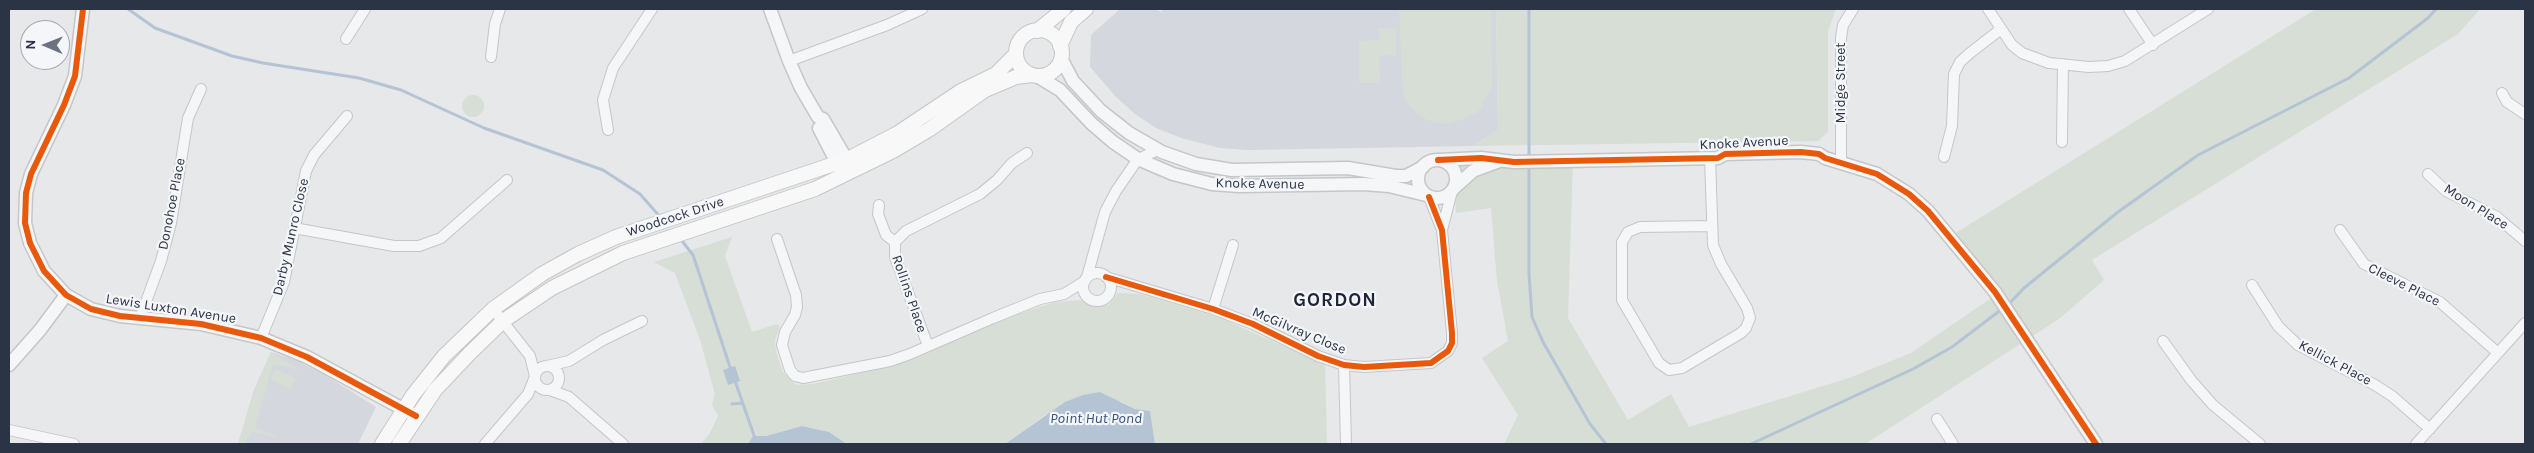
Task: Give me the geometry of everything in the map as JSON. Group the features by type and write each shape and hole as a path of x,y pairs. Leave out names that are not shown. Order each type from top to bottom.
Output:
{"main road":[{"path":"1064,9 1036,31 1024,36 1017,48 1016,54 1021,67 1035,76 1050,74 1055,70 1071,22 1086,9"},
{"path":"1036,31 1048,33 1061,52"},
{"name":"Woodcock Drive","path":"382,444 401,413 444,356 493,309 542,274 578,254 650,225 842,162 898,132 962,91 996,74 1016,54"},
{"name":"Woodcock Drive","path":"399,444 434,390 503,322 535,298 587,268 663,238 816,190 848,175 930,129 985,90 1016,77 1035,76"}],"street":[{"name":"Lewis Luxton Avenue","path":"83,9 75,76 68,96 31,174 25,203 25,223 30,243 44,271 66,295 100,312 201,324 260,338 307,357 364,389 368,389 413,420"},
{"path":"346,39 365,9"},
{"path":"491,57 495,24 500,9"},
{"path":"608,130 604,115 603,100 605,89 613,68 624,48 652,9"},
{"path":"770,9 788,62 818,117 817,123 842,162 848,175"},
{"path":"788,62 887,25 922,9"},
{"name":"Midge Street","path":"1841,161 1841,38 1843,25 1853,9"},
{"path":"1988,9 2001,29 2022,53 2035,60 2063,64 2108,66 2125,61 2208,9"},
{"path":"2129,9 2153,45"},
{"path":"1944,157 1952,126 1954,74 1960,62 2001,29"},
{"name":"Knoke Avenue","path":"1061,52 1074,80 1101,111 1134,136 1158,150 1196,164 1232,170 1348,168 1396,176 1406,176 1422,167"},
{"path":"2062,142 2063,64"},
{"name":"Knoke Avenue","path":"1035,76 1055,85 1090,123 1113,142 1138,158 1173,174 1212,184 1239,186 1364,184 1389,186 1428,196"},
{"name":"Donohoe Place","path":"140,318 161,261 171,223 188,118 201,89"},
{"path":"2502,93 2507,102 2525,114"},
{"name":"Darby Munro Close","path":"260,338 284,282 306,171 325,140 347,116"},
{"path":"1134,136 1138,146 1138,158"},
{"path":"1088,298 1084,292 1086,279 1105,212 1129,169 1138,158 1158,150"},
{"name":"Rollins Place","path":"928,346 895,257 896,242 906,231 980,194 997,180 1012,163 1027,153"},
{"name":"Knoke Avenue","path":"1438,160 1481,158 1514,162 1714,158 1725,162 1817,160 1825,158 1841,161 1876,174 1909,194 1928,211 1995,292 2096,444"},
{"path":"1711,226 1640,227 1628,232 1622,242 1622,300 1658,363 1669,370 1682,368 1740,333 1746,328 1750,318 1747,308 1718,259 1713,245 1711,226 1714,158"},
{"path":"1438,160 1444,161 1453,170 1456,182 1453,190 1444,197 1428,196 1419,185 1418,178 1422,167 1438,160"},
{"name":"Knoke Avenue","path":"1453,190 1473,170 1499,161"},
{"name":"Moon Place","path":"2428,174 2446,191 2496,217 2525,241"},
{"path":"294,228 394,246 419,246 434,242 448,234 507,180"},
{"name":"McGilvray Close","path":"1442,230 1453,190"},
{"name":"McGilvray Close","path":"1104,276 1212,309 1253,324 1318,356 1344,365 1364,367 1425,364 1441,358 1448,351 1452,342 1442,230 1428,196"},
{"name":"Rollins Place","path":"879,205 878,214 886,235 896,242"},
{"name":"Cleeve Place","path":"2340,230 2364,264 2440,302 2498,353"},
{"path":"777,239 796,295 795,315 785,332 782,345 784,357 795,376 811,378 890,361 1040,299 1064,294 1098,301 1109,293 1110,283 1104,276 1095,251"},
{"path":"1212,309 1233,245"},
{"path":"1064,294 1094,274 1104,276"},
{"name":"Kellick Place","path":"2252,285 2278,326 2298,345 2375,385 2392,396 2430,429"},
{"name":"McGilvray Close","path":"1109,293 1135,287"},
{"path":"9,364 40,330 66,295"},
{"path":"493,309 530,356 557,371 569,397 623,444"},
{"path":"485,444 528,394 539,369 568,361 603,340 642,321"},
{"path":"2416,444 2525,323"},
{"path":"2163,341 2191,380 2213,405 2260,444"},
{"path":"530,356 537,386 569,397"},
{"path":"528,394 556,386 568,361"},
{"path":"1344,365 1346,444"},
{"path":"1937,419 1953,444"},
{"path":"9,430 72,444"}],"shaded area":[{"path":"1120,9 1154,9 1161,12 1164,9 1496,9 1498,130 1473,146 1247,150 1220,148 1181,138 1156,128 1135,114 1116,97 1090,67 1091,35"},
{"path":"1399,9 1491,9 1492,88 1478,112 1451,124 1435,123 1421,117 1410,107 1403,96"},
{"path":"1496,9 1836,9 1828,31 1828,132 1818,141 1473,146 1498,130"},
{"path":"2316,9 2480,9 2458,34 2092,260 2104,280 2059,319 1865,444 1504,444 1518,415 1482,358 1508,341 1497,281 1491,208 1456,213 1452,159 1573,158 1568,318 1628,420 1671,394 1689,427 1849,378 1911,353 2000,292 1954,234"},
{"path":"1379,28 1396,28 1396,55 1379,56 1380,83 1359,83 1359,41 1379,40"},
{"path":"469,95 477,95 484,102 484,110 477,117 469,117 462,110 462,102"},
{"path":"732,237 725,256 752,332 777,324 780,326 775,340 776,352 783,372 796,385 813,384 895,365 993,322 1055,302 1081,300 1088,304 1109,305 1118,293 1140,294 1221,318 1325,365 1327,444 1155,444 1150,412 1135,409 1121,401 1045,415 1005,444 847,444 829,432 802,426 766,436 753,437 748,444 701,444 710,433 718,416 712,405 715,394 700,340 675,273 654,262"},
{"path":"271,352 295,360 325,375 376,407 358,444 238,444 254,390"},
{"path":"271,352 296,367 299,371 290,367 273,365 255,426 258,429 278,436 252,432 246,440 247,444 238,444 252,398"},
{"path":"275,369 296,378 291,390 271,379"}],"water":[{"path":"735,366 740,381 728,385 723,370"},
{"name":"Point Hut Pond","path":"1100,392 1135,409 1150,411 1155,444 1005,444 1065,402 1083,395"},
{"path":"802,426 829,432 847,444 748,444 753,436 766,436"}],"waterway":[{"path":"128,9 155,28 232,56 263,63 359,78 401,90 484,128 603,170 640,194 661,218"},
{"path":"1529,9 1529,158"},
{"path":"2007,306 2024,288 2118,212 2198,155 2349,78 2428,18 2436,9"},
{"path":"1529,164 1529,274 1532,317 1543,342 1590,424 1606,444"},
{"path":"679,237 693,255 731,370"},
{"path":"1751,444 1913,369 1952,347 2002,309"},
{"path":"734,378 757,444"},
{"path":"732,404 742,403"}],"cycle path":[{"path":"83,9 75,76 64,105 31,174 26,193 25,223 30,243 44,271 66,295 91,309 120,316 201,324 261,338 307,357 416,416"},
{"path":"1438,160 1481,158 1514,162 1718,158 1725,154 1801,152 1819,154 1825,158 1877,174 1909,194 1928,211 1995,292 2096,444"},
{"path":"1106,277 1213,309 1253,324 1318,356 1344,365 1364,367 1431,363 1448,351 1452,343 1452,333 1442,230 1429,197"}],"district":[{"name":"GORDON","path":"1335,301"}]}
